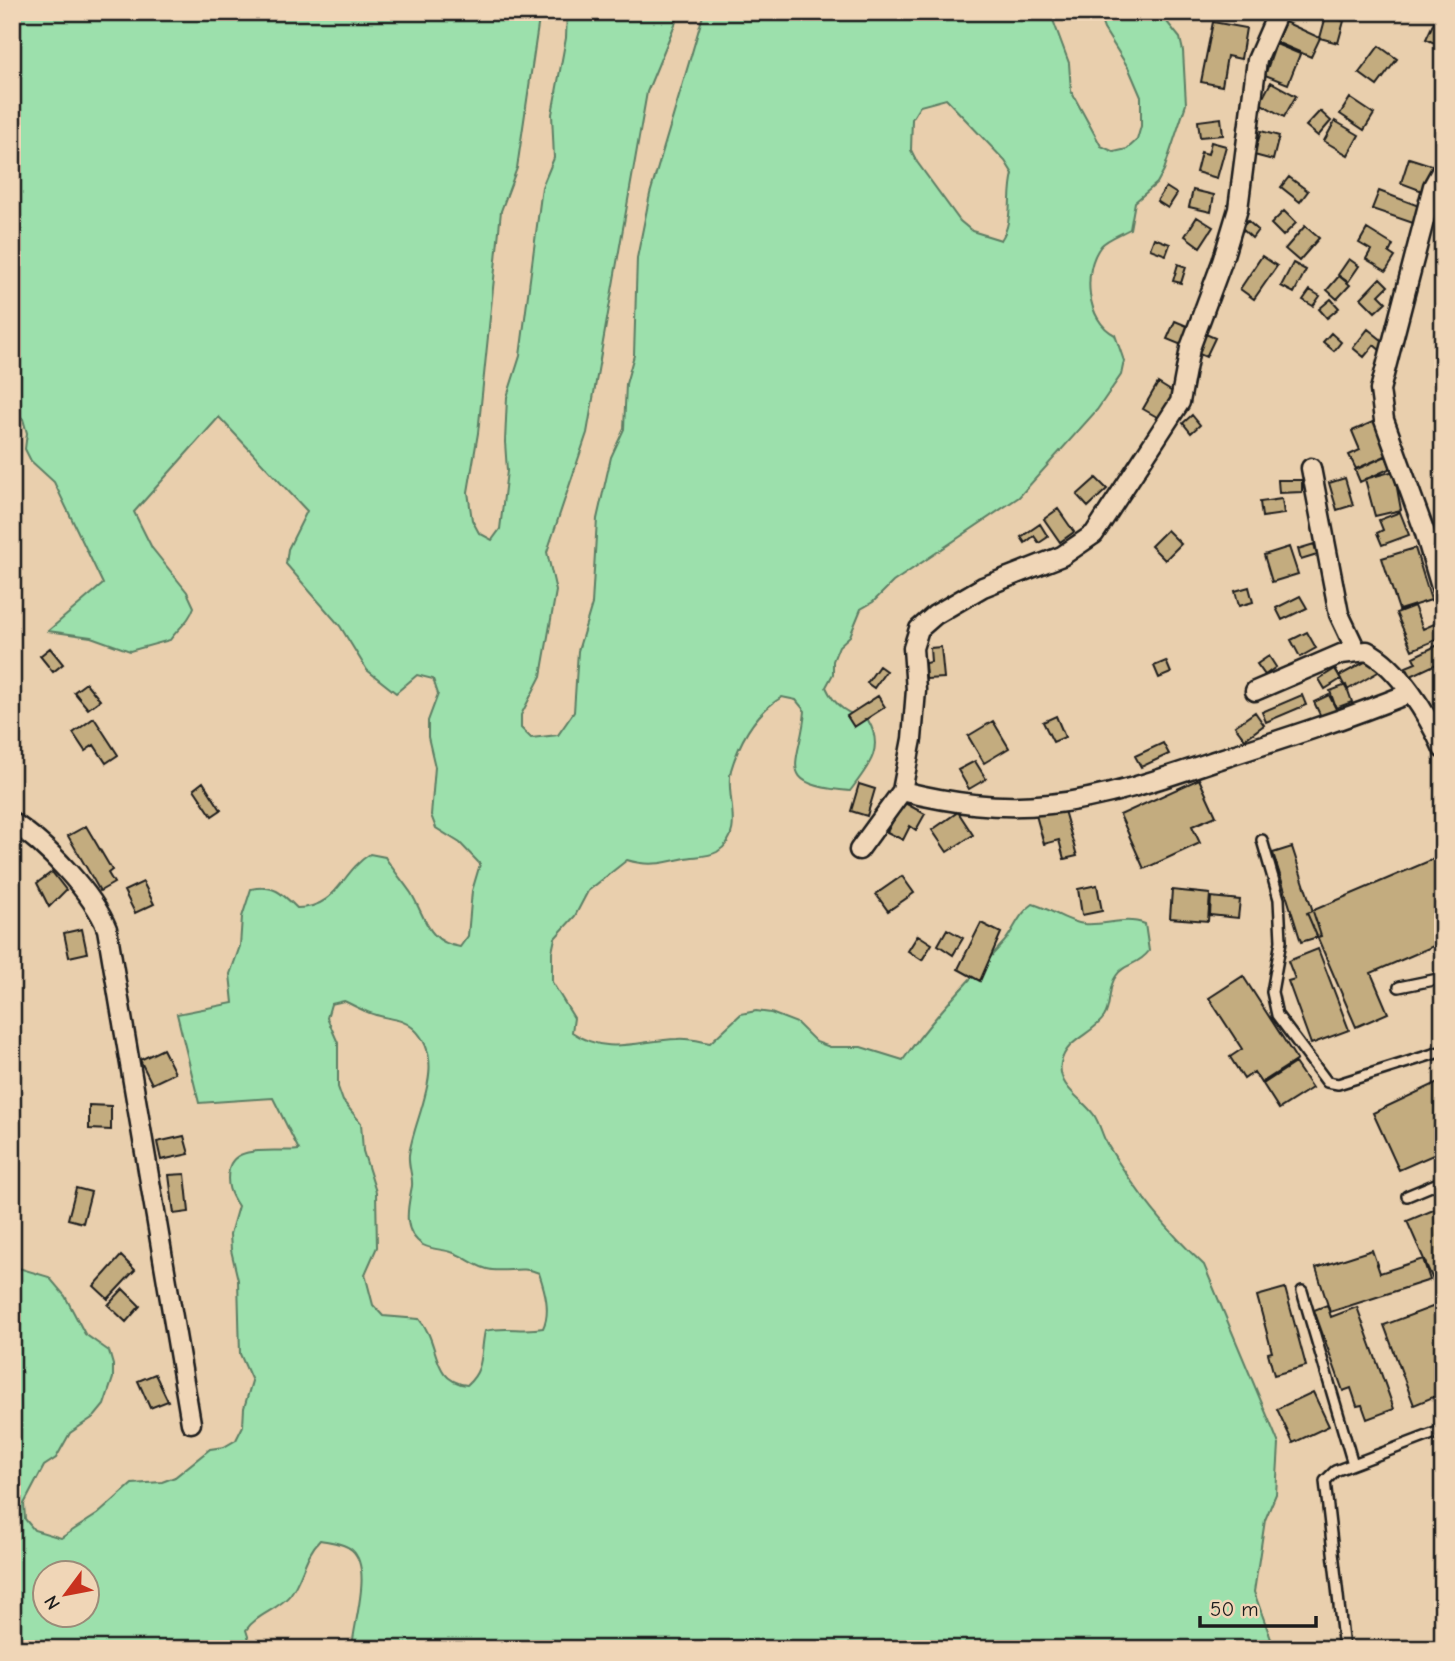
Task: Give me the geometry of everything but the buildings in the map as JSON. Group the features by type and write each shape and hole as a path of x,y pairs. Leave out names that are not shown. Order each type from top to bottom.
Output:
{"street":[{"path":"859,849 902,791 912,739 916,690 913,648 919,629 935,615 983,587 1062,556 1094,534 1180,402 1190,348 1223,261 1238,209 1258,60 1278,12"},
{"path":"1443,168 1429,199 1380,390 1384,420 1424,530 1443,594"},
{"path":"1311,468 1339,614 1356,650"},
{"path":"1255,691 1356,650 1375,656 1438,722 1443,749"},
{"path":"902,791 963,804 990,806 1049,804 1071,800 1148,783 1410,693"},
{"path":"12,822 85,890 100,910 107,929 191,1423"}],"lane":[{"path":"1262,840 1279,899 1280,941 1272,992 1277,1015 1327,1082 1338,1084 1443,1051"},
{"path":"1399,987 1443,978"},
{"path":"1407,1196 1443,1181"},
{"path":"1302,1290 1353,1464"},
{"path":"1344,1649 1325,1482 1335,1471 1443,1430"}],"green space":[{"path":"12,12 540,12 517,168 501,211 478,433 468,492 472,520 479,533 492,540 500,529 507,471 507,397 520,356 542,187 554,158 552,114 566,38 567,12 680,12 647,92 587,433 547,552 556,591 541,676 521,715 521,728 531,738 558,735 574,712 578,651 592,604 597,519 611,457 624,429 626,384 634,355 637,258 650,194 704,12 1050,12 1069,63 1071,91 1101,146 1114,152 1127,149 1137,140 1141,126 1141,97 1129,69 1104,29 1098,12 1159,12 1180,38 1186,104 1157,183 1135,202 1130,229 1101,246 1095,256 1089,281 1098,319 1115,335 1124,361 1121,375 1097,410 1019,497 893,582 873,602 861,609 850,636 839,646 833,661 833,674 826,687 838,705 868,720 873,730 875,749 872,757 850,791 825,788 800,777 796,768 805,711 796,700 782,697 756,719 735,759 730,780 733,825 726,844 710,855 663,863 649,864 627,860 588,891 575,916 555,938 552,982 574,1018 572,1032 598,1044 624,1045 681,1039 710,1043 741,1014 756,1011 771,1013 797,1023 816,1042 830,1047 861,1047 903,1060 1033,904 1084,924 1130,921 1145,924 1149,951 1116,976 1104,1017 1068,1048 1061,1063 1061,1071 1067,1086 1094,1115 1107,1144 1139,1192 1177,1238 1204,1265 1279,1444 1276,1494 1265,1520 1254,1592 1271,1639 1286,1649 415,1649 414,1646 400,1645 395,1649 352,1649 361,1583 358,1559 352,1550 345,1546 320,1540 310,1553 290,1595 246,1630 252,1649 12,1649 12,1266 49,1277 65,1296 85,1334 109,1351 113,1365 113,1378 104,1405 95,1416 70,1433 56,1458 44,1466 24,1504 25,1519 34,1530 61,1538 98,1514 132,1484 162,1482 175,1477 210,1449 224,1447 236,1440 243,1426 244,1408 252,1381 240,1354 238,1280 230,1234 238,1206 229,1189 229,1169 239,1155 248,1152 299,1150 273,1098 199,1103 177,1014 233,1003 230,974 240,946 242,917 251,889 271,889 282,894 297,908 311,906 330,896 370,854 385,857 411,893 434,934 449,944 460,947 468,936 472,891 480,864 460,843 436,828 431,815 435,767 428,737 428,721 438,694 433,679 417,675 396,693 367,670 340,626 286,564 288,549 307,511 219,417 134,512 152,548 187,592 194,607 187,621 170,640 130,651 91,637 48,631 103,584 54,482 31,461 25,449 27,433 23,419 12,408","holes":["946,99 1005,161 1013,174 1008,225 1001,240 972,231 960,221 911,150 912,119 920,106","344,1001 369,1013 404,1022 424,1041 429,1056 427,1089 409,1155 412,1182 408,1218 411,1233 427,1247 454,1253 486,1269 539,1273 547,1308 543,1328 485,1331 479,1367 467,1385 455,1382 441,1369 431,1339 419,1319 383,1316 373,1305 365,1274 377,1247 376,1192 363,1151 361,1123 343,1101 338,1087 338,1043 327,1018 331,1004"]}],"waterway":[{"path":"1443,379 1437,402 1443,436"}]}
